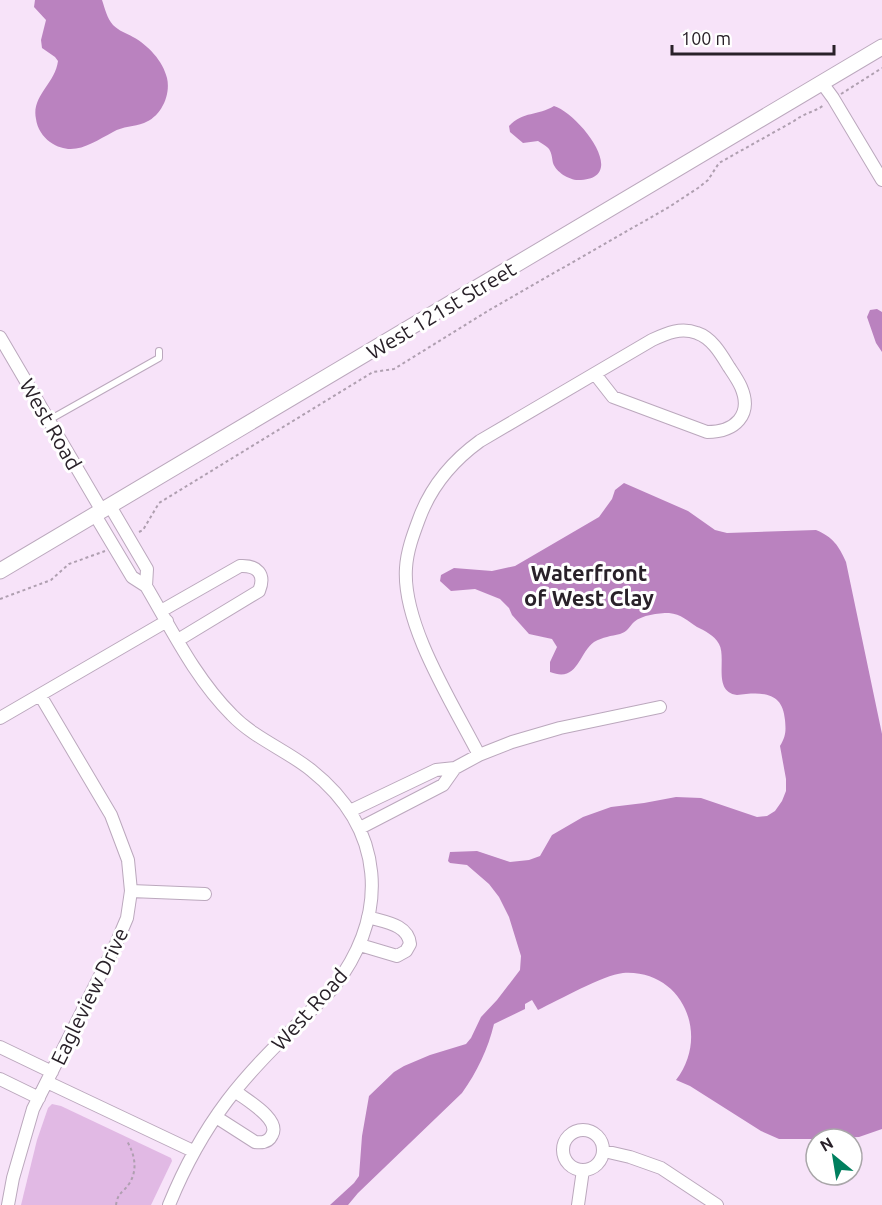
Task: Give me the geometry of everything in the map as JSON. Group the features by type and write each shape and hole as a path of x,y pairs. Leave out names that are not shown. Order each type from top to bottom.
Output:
{"street":[{"name":"West 121st Street","path":"0,572 882,47"},
{"path":"822,82 882,180"},
{"path":"479,755 423,646 412,618 407,592 406,568 414,531 422,509 438,480 465,452 595,374 668,333 683,330 698,333 711,341 741,387 744,396 743,414 730,428 719,432 707,432 613,397 595,374"},
{"name":"West Road","path":"0,337 102,511 114,546 132,577 146,586 202,680 234,718 325,781 350,811 360,828 372,873 372,899 360,945 334,987 235,1090 193,1151 170,1205"},
{"name":"West Road","path":"102,511 128,537 147,570 146,586"},
{"path":"0,718 40,695 240,566 257,568 262,575 259,591 178,640"},
{"name":"Eagleview Drive","path":"8,1205 16,1166 33,1109 117,944 127,918 131,891 128,860 114,823 40,695"},
{"path":"350,811 436,770 455,768 479,755 512,742 551,730 660,707"},
{"path":"360,828 443,785 455,768"},
{"path":"131,891 205,894"},
{"path":"360,945 397,956 406,951 410,944 408,934 403,929 368,917"},
{"path":"0,1047 50,1077 193,1151"},
{"path":"0,1079 39,1098"},
{"path":"216,1117 255,1142 261,1143 269,1139 274,1128 270,1118 235,1090"},
{"path":"582,1129 595,1133 600,1138 604,1151 599,1162 583,1170 570,1165 563,1154 563,1147 569,1135 582,1129"},
{"path":"604,1151 661,1168 717,1205"},
{"path":"578,1205 583,1170"}],"lane":[{"path":"49,420 159,358 159,351"}],"path":[{"path":"128,537 143,530 159,503 373,372 394,369 491,309 669,207 698,189 708,180 719,163 794,121 804,113 818,109 882,68"},
{"path":"0,599 51,580 69,564 114,546"},
{"path":"116,1205 118,1194 129,1184 132,1177 135,1159 127,1141"}],"shaded area":[{"path":"35,0 102,0 113,25 139,40 149,49 165,72 168,85 166,98 160,111 144,123 117,130 75,149 58,147 47,140 38,126 35,111 40,97 53,77 58,61 42,48 41,40 46,20 34,7"},
{"path":"554,106 575,121 595,146 600,158 600,169 593,177 574,180 567,177 553,163 547,147 538,141 523,143 510,132 509,126 514,121"},
{"path":"877,309 882,312 882,352 876,343 867,317 870,310"},
{"path":"624,483 688,511 715,530 727,533 816,530 835,543 846,562 882,734 882,1129 864,1135 864,1127 804,1127 804,1139 779,1139 761,1131 690,1086 676,1080 686,1062 691,1044 690,1025 685,1008 675,993 661,982 644,975 623,973 593,983 538,1010 532,1000 525,1004 525,1009 494,1024 481,1060 462,1093 348,1205 330,1205 359,1176 362,1136 369,1096 394,1072 404,1066 466,1044 481,1017 520,970 521,956 509,917 499,897 489,884 467,865 450,863 448,861 450,852 477,851 510,862 529,860 540,856 552,835 583,817 611,807 676,797 701,798 757,817 767,816 775,811 786,791 780,746 785,730 784,712 781,706 778,701 768,695 729,693 722,681 719,644 715,638 684,618 669,613 660,613 637,620 626,631 594,642 572,671 559,674 550,672 550,662 557,647 552,639 529,634 500,599 475,589 451,591 440,581 441,575 454,568 492,571 515,566 599,517 612,499 615,490"},
{"path":"52,1104 61,1106 171,1158 172,1161 151,1205 21,1205 37,1140 48,1108"}],"district":[{"name":"Waterfront of West Clay","path":"589,584"}]}
